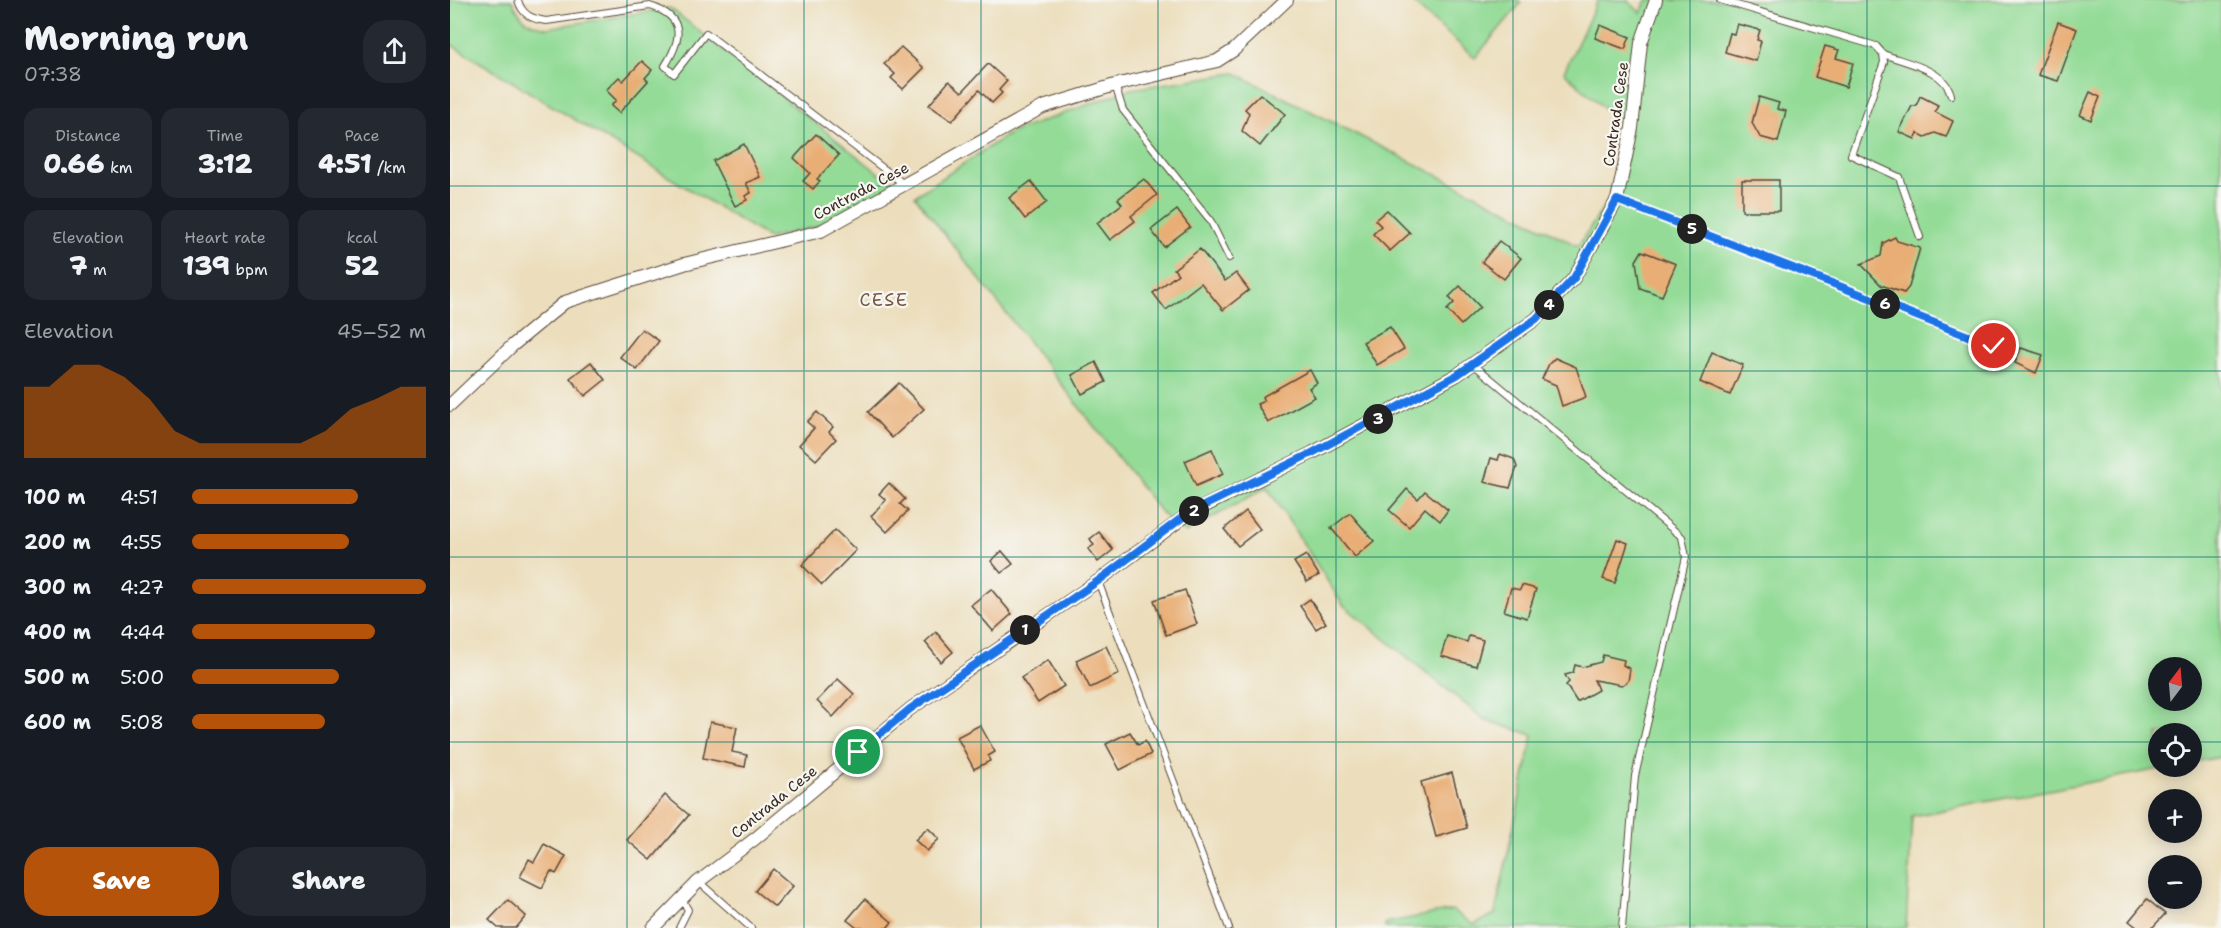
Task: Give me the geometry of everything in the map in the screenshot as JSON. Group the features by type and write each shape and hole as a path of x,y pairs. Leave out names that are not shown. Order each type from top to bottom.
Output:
{"street":[{"name":"Contrada Cese","path":"450,405 513,345 565,302 684,264 820,231 905,186 1043,107 1115,85 1217,61 1234,50 1287,0"},
{"name":"Contrada Cese","path":"653,928 698,882 756,838 910,709 1098,581 1187,514 1385,415 1457,375 1536,319 1574,278 1617,200 1632,128 1641,43 1656,0"}],"lane":[{"path":"518,0 525,14 534,19 546,21 650,6 665,10 674,21 679,33 676,50 665,66 674,74 706,33 905,186"},
{"path":"1720,0 1876,46 1883,54 1940,76 1949,86 1951,95"},
{"path":"1883,54 1884,62 1851,155 1899,177 1920,237"},
{"path":"1115,85 1123,110 1210,220 1229,258"},
{"path":"1617,200 1994,346"},
{"path":"1473,364 1682,537 1686,557 1635,776 1622,928"},
{"path":"1098,581 1228,928"},
{"path":"698,882 751,928"},
{"path":"679,928 688,909 682,899"}],"green space":[{"path":"450,0 512,0 525,20 547,28 670,8 895,186 815,227 769,238 450,44"},
{"path":"1410,0 1518,0 1521,3 1475,58"},
{"path":"1598,0 1627,0 1641,13 1646,0 2221,0 2221,757 2202,760 2202,723 2148,723 2148,771 1912,816 1906,928 1385,928 1385,923 1452,910 1474,925 1495,914 1533,735 1485,720 1343,605 1267,487 1185,533 1163,515 915,196 1010,133 1131,89 1235,73 1578,246 1611,196 1623,125 1564,72"}],"building":[{"path":"2058,22 2077,29 2058,81 2038,75"},
{"path":"1737,24 1760,30 1757,40 1761,41 1756,61 1725,52 1730,33 1734,34"},
{"path":"1600,25 1630,37 1625,49 1595,38"},
{"path":"1825,46 1839,50 1836,58 1853,63 1846,87 1815,77"},
{"path":"901,47 924,68 903,89 891,78 895,74 884,64"},
{"path":"642,61 652,70 645,78 648,81 619,113 611,106 616,100 606,90 619,77 623,81"},
{"path":"988,64 1007,81 999,90 1002,93 992,103 979,90 952,121 929,105 949,81 962,92"},
{"path":"2090,92 2100,97 2091,120 2080,115"},
{"path":"1260,94 1285,114 1260,146 1242,131 1249,113 1245,109"},
{"path":"1920,96 1938,105 1935,112 1953,121 1946,137 1935,133 1925,137 1918,133 1915,139 1899,132 1912,106 1916,106"},
{"path":"1759,97 1779,103 1777,109 1786,111 1778,142 1760,137 1752,123"},
{"path":"816,134 839,155 817,179 820,181 813,189 803,181 810,173 794,158"},
{"path":"744,144 760,177 746,183 751,193 745,196 747,200 735,206 713,161"},
{"path":"1144,179 1157,195 1131,216 1135,221 1110,240 1097,223 1122,204 1118,199"},
{"path":"1742,180 1779,180 1779,211 1742,211"},
{"path":"1031,181 1047,202 1025,219 1009,198"},
{"path":"1177,210 1190,227 1164,247 1151,230"},
{"path":"1387,210 1410,233 1390,251 1373,234 1381,226 1375,220"},
{"path":"1895,237 1897,241 1920,248 1909,287 1904,293 1881,285 1861,264 1881,256 1883,243"},
{"path":"1499,241 1521,258 1504,279 1482,262"},
{"path":"1200,249 1225,281 1236,273 1249,290 1223,310 1201,283 1166,310 1153,293 1178,274 1174,269"},
{"path":"1642,251 1676,264 1662,296 1640,288 1636,261"},
{"path":"1460,286 1480,307 1461,325 1447,310 1454,303 1449,297"},
{"path":"1390,327 1404,349 1377,365 1363,342"},
{"path":"642,329 659,341 637,370 620,357"},
{"path":"2021,348 2043,355 2036,373 2015,363"},
{"path":"1712,352 1743,365 1730,395 1700,382"},
{"path":"1555,358 1576,367 1586,397 1562,406 1556,385 1542,379 1549,364"},
{"path":"591,362 605,380 585,396 570,378"},
{"path":"1096,362 1106,382 1082,394 1072,375"},
{"path":"1310,370 1317,383 1309,388 1315,397 1268,423 1257,404 1264,401 1262,397"},
{"path":"899,383 924,409 892,438 868,412"},
{"path":"817,412 833,427 829,432 836,439 816,460 799,445 814,428 807,422"},
{"path":"1212,449 1223,474 1196,486 1185,461"},
{"path":"1500,454 1514,459 1517,467 1510,488 1484,482 1491,458 1498,460"},
{"path":"889,483 905,499 900,504 908,511 887,532 871,516 886,500 879,494"},
{"path":"1407,489 1418,499 1425,491 1448,510 1440,521 1425,508 1409,527 1389,510"},
{"path":"1246,511 1260,529 1238,546 1224,529"},
{"path":"1350,513 1374,541 1355,557 1331,528"},
{"path":"835,530 856,550 822,585 802,565"},
{"path":"1099,532 1113,550 1098,562 1088,549 1094,545 1090,539"},
{"path":"1617,539 1628,543 1615,583 1603,579"},
{"path":"1002,551 1013,564 1001,573 991,561"},
{"path":"1306,555 1319,575 1307,582 1294,562"},
{"path":"1522,585 1536,589 1527,618 1504,611 1511,588 1520,590"},
{"path":"991,589 1012,614 993,631 971,605"},
{"path":"1185,590 1197,624 1166,635 1154,600"},
{"path":"1310,599 1326,623 1316,629 1300,606"},
{"path":"936,632 953,652 941,662 925,642"},
{"path":"1447,636 1467,642 1469,636 1483,640 1476,666 1441,656"},
{"path":"1106,646 1119,674 1090,688 1076,660"},
{"path":"1603,655 1624,660 1623,665 1630,669 1628,681 1622,685 1594,680 1598,690 1577,702 1566,685 1569,682 1565,675 1573,673 1575,665 1582,667 1601,662"},
{"path":"1048,660 1064,686 1038,703 1021,678"},
{"path":"838,679 854,694 833,717 817,701"},
{"path":"710,722 737,727 732,752 747,755 745,767 703,758"},
{"path":"980,725 995,752 988,756 990,761 974,769 957,737"},
{"path":"1130,732 1138,745 1145,741 1151,754 1120,770 1106,744"},
{"path":"1452,773 1467,828 1436,837 1421,782"},
{"path":"665,795 689,815 651,860 627,840"},
{"path":"928,828 939,839 927,851 915,840"},
{"path":"544,844 566,856 556,874 551,871 542,888 520,877 529,859 534,862"},
{"path":"773,869 793,886 775,907 755,891"},
{"path":"865,899 892,922 887,928 857,928 847,920"},
{"path":"2147,899 2148,909 2159,909 2165,914 2152,928 2138,928 2129,921"},
{"path":"508,900 526,916 516,928 498,928 489,920"}],"district":[{"name":"CESE","path":"884,300"}],"route":[{"path":"858,752 910,709 971,665 1098,581 1187,514 1312,453 1457,375 1536,319 1574,278 1617,200 1994,346"}]}
